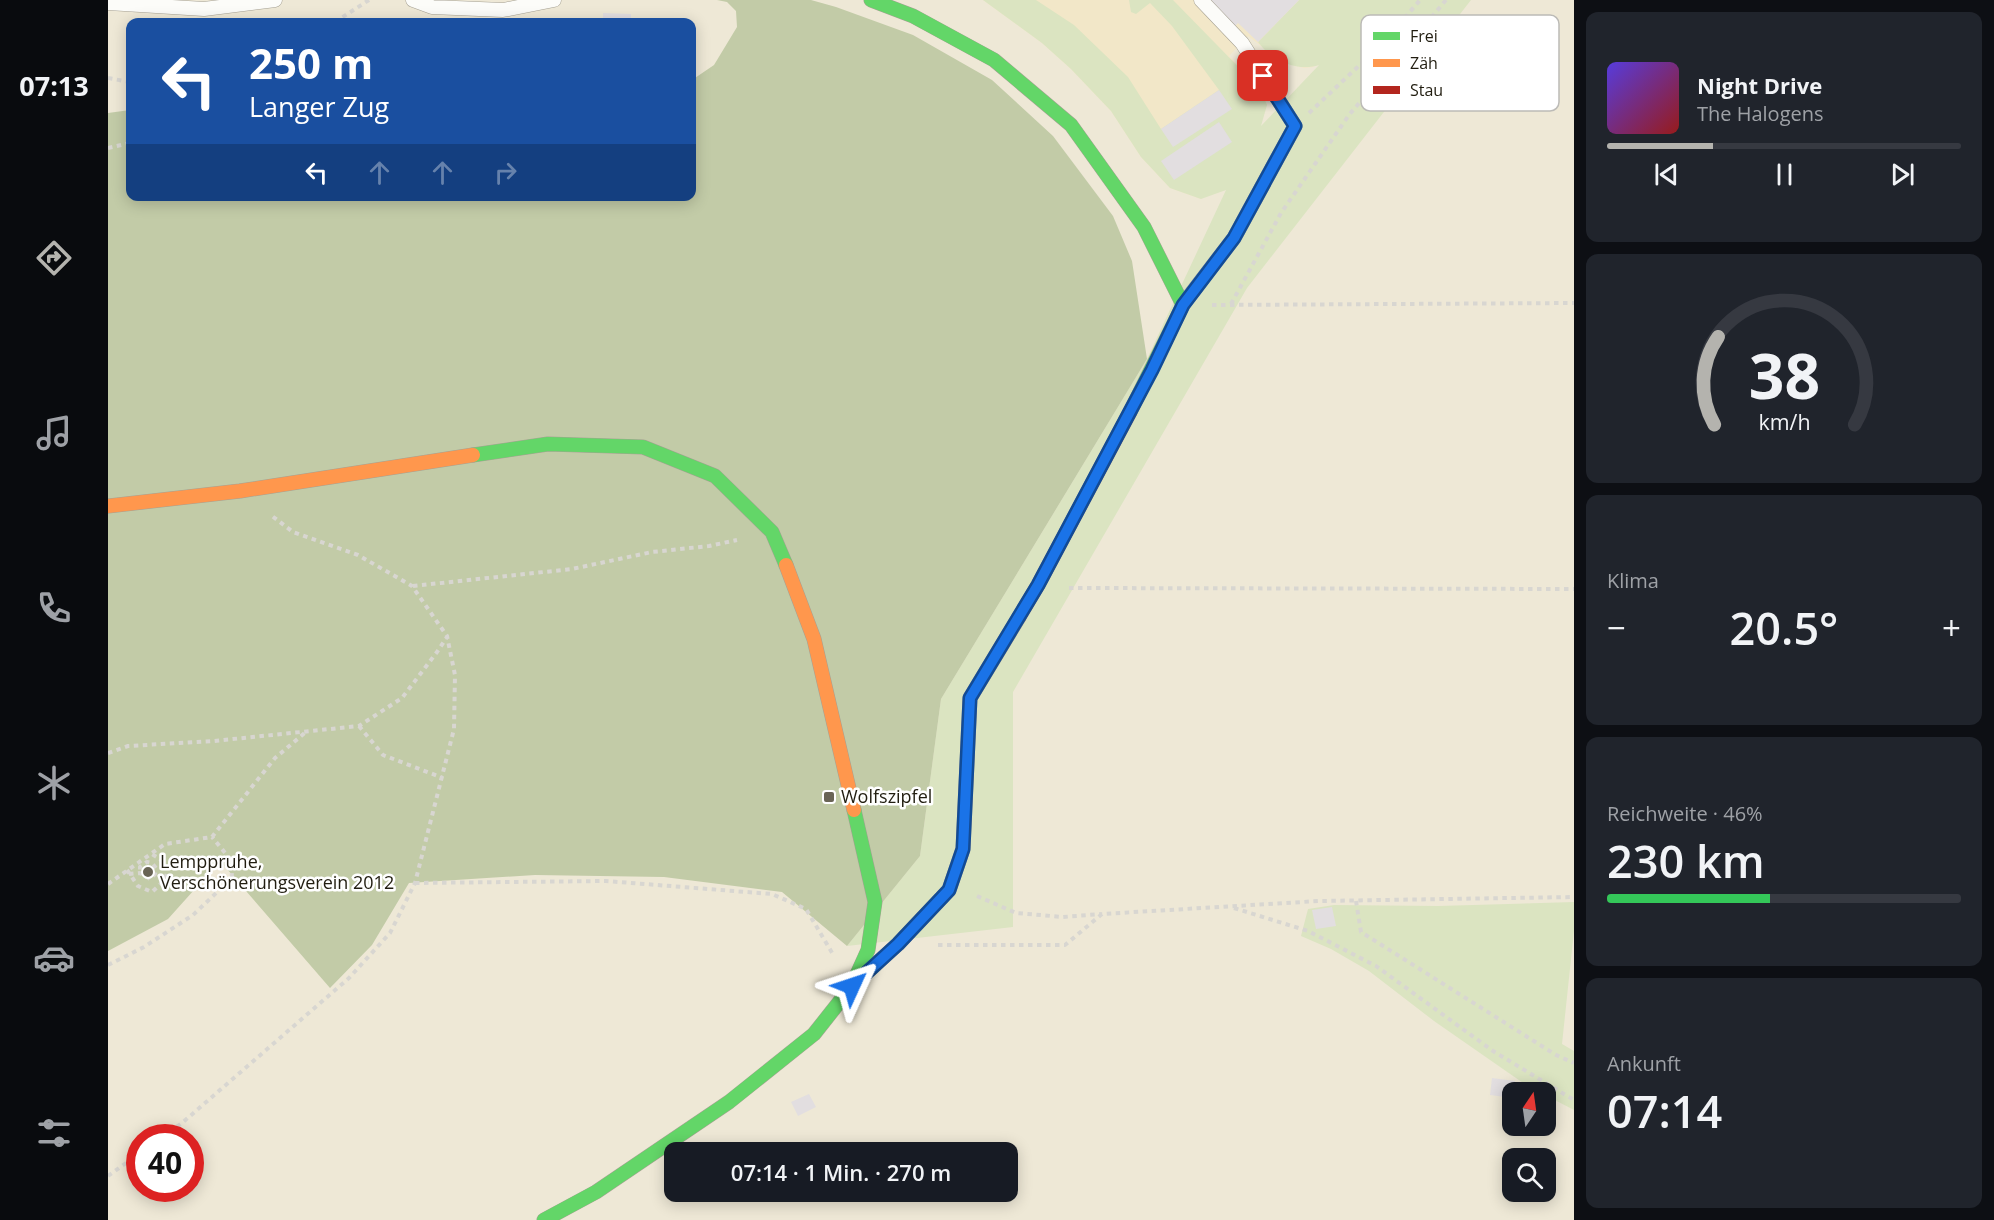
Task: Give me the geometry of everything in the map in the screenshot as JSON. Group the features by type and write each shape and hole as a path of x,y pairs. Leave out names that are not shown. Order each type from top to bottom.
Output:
{"street":[{"path":"544,1220 596,1192 729,1102 814,1034 852,986 898,944 949,890 963,849 970,698 1038,585 1152,370 1183,305 1144,226 1071,125 994,60 913,16 871,0"},
{"path":"108,506 240,491 548,444 643,447 716,476 772,532 796,587 814,639 875,902 868,950 852,986"}],"lane":[{"path":"108,3 202,4 274,0"},
{"path":"413,0 432,7 503,10 554,0"},
{"path":"1183,305 1234,238 1295,126 1242,43 1201,0"}],"path":[{"path":"341,18 369,0"},
{"path":"1406,15 1419,0"},
{"path":"1433,15 1446,0"},
{"path":"1295,126 1361,64"},
{"path":"108,78 126,81"},
{"path":"1230,305 1281,213 1361,101"},
{"path":"108,148 126,144"},
{"path":"1183,305 1574,303"},
{"path":"181,1124 349,978 390,933 416,883 454,729 455,675 447,636 412,586 358,555 293,532 267,512"},
{"path":"412,586 572,569 651,552 709,546 772,532"},
{"path":"1038,585 1089,589 1574,589"},
{"path":"108,753 128,746 214,741 359,726 402,698 447,636"},
{"path":"359,726 383,755 443,778"},
{"path":"108,884 165,844 212,837 275,759 308,730"},
{"path":"108,965 144,947 193,915 232,878 231,860 212,837"},
{"path":"128,872 138,886 152,892 165,880 168,869 150,854"},
{"path":"128,872 140,873 150,879 155,874 156,868 152,863 147,862 140,867 140,873"},
{"path":"416,883 606,881 772,894 806,909 835,957"},
{"path":"949,890 975,895 1016,913 1063,917 1356,900 1574,897"},
{"path":"1356,900 1361,932 1556,1055 1574,1063"},
{"path":"1230,907 1308,931 1376,966 1493,1051 1574,1100"},
{"path":"934,945 1065,945 1102,914"},
{"path":"108,1176 126,1163"}],"shaded area":[{"path":"983,0 1381,0 1366,15 1361,15 1361,20 1313,67 1304,68 1282,62 1248,36 1229,56 1260,89 1267,105 1201,199 1170,188 1141,157 1111,111 1071,69 1042,43"}],"green space":[{"path":"717,0 811,0 836,7 913,35 992,80 1053,136 1113,216 1132,261 1147,359 941,699 920,856 847,946 782,892 664,877 535,875 409,883 372,945 330,988 220,861 168,919 108,951 108,113 126,111 126,201 696,201 696,77 714,65 737,27 736,11 727,2"},
{"path":"983,0 1036,0 1074,25 1128,77 1161,129 1219,90 1172,26 1150,3 1136,14 1131,12 1129,0 1173,0 1260,89 1267,105 1261,126 1319,65 1303,67 1286,63 1270,55 1258,42 1299,0 1471,0 1459,15 1361,15 1361,111 1385,111 1247,288 1013,692 1013,927 847,946 920,856 941,699 1147,359 1226,190 1201,199 1170,188 1141,157 1111,111 1071,69 1042,43"},
{"path":"1574,902 1574,931 1562,1044 1574,1051 1574,1110 1556,1101 1556,1082 1522,1082 1434,1021 1369,971 1331,949 1301,936 1308,909 1334,905 1438,906"}],"building":[{"path":"1209,0 1299,0 1258,42 1238,23 1235,26"},
{"path":"603,13 631,14 631,18 603,18"},
{"path":"1219,90 1232,109 1173,147 1161,129"},
{"path":"1219,122 1232,142 1174,180 1161,161"},
{"path":"1332,907 1336,926 1316,929 1312,910"},
{"path":"1492,1078 1515,1081 1502,1082 1502,1097 1490,1095"},
{"path":"809,1094 816,1107 798,1116 791,1102"}],"traffic: fast":[{"path":"871,0 913,16 994,60 1071,125 1144,227 1183,305 1130,412"},
{"path":"473,455 548,444 643,447 715,476 772,532 786,565"},
{"path":"854,810 875,902 868,950 854,981"},
{"path":"544,1220 596,1192 729,1102 814,1034 852,986 875,965"}],"traffic: slow":[{"path":"108,506 240,491 473,455"},
{"path":"786,565 814,639 854,810"},
{"path":"875,965 949,890 963,849 970,698 1019,617"}],"traffic: jam":[{"path":"1019,617 1130,412"}],"place":[{"name":"Wolfszipfel","path":"829,797"},
{"name":"Lemppruhe, Verschönerungsverein 2012","path":"148,872"}],"route":[{"path":"852,986 898,944 949,890 963,849 970,698 1038,585 1152,370 1183,305 1234,238 1295,126 1263,76"}]}
